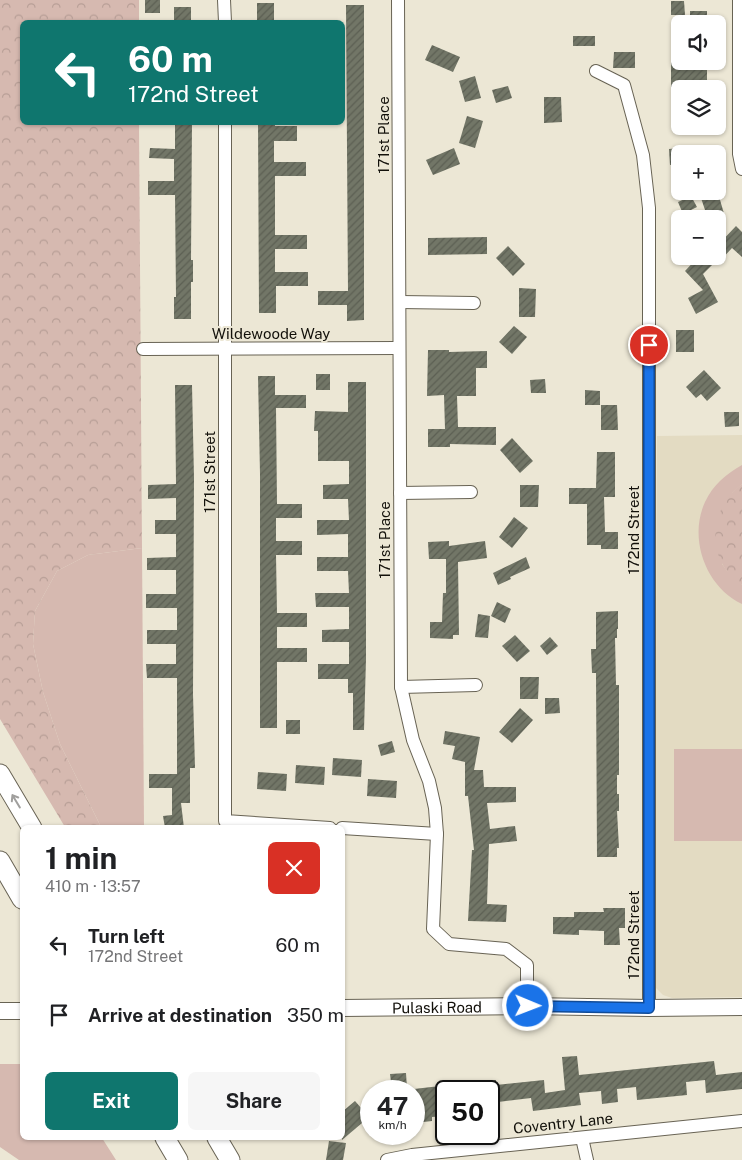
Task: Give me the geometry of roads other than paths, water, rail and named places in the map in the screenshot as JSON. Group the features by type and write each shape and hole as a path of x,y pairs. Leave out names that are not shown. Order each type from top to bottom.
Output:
{"highway":[{"path":"0,774 30,825"},
{"path":"0,861 20,896"},
{"path":"166,1140 178,1160"},
{"path":"218,1140 230,1160"}],"main road":[{"name":"Pulaski Road","path":"345,1008 528,1006 742,1007"},
{"path":"0,1011 20,1010"}],"street":[{"path":"224,0 225,20"},
{"name":"171st Place","path":"398,0 401,687 413,740 429,780 435,808 438,834 433,929 449,944 506,949 527,965 528,1006"},
{"path":"738,0 739,154 742,169"},
{"name":"172nd Street","path":"596,71 624,85 643,155 649,208 649,1008"},
{"name":"171st Street","path":"225,125 225,821 285,825"},
{"path":"400,302 474,302"},
{"name":"Wildewoode Way","path":"143,350 399,348"},
{"path":"400,493 471,492"},
{"path":"401,687 476,686"},
{"path":"345,828 438,834"},
{"name":"Coventry Lane","path":"387,1160 412,1155 742,1121"},
{"path":"582,1138 587,1160"}]}
